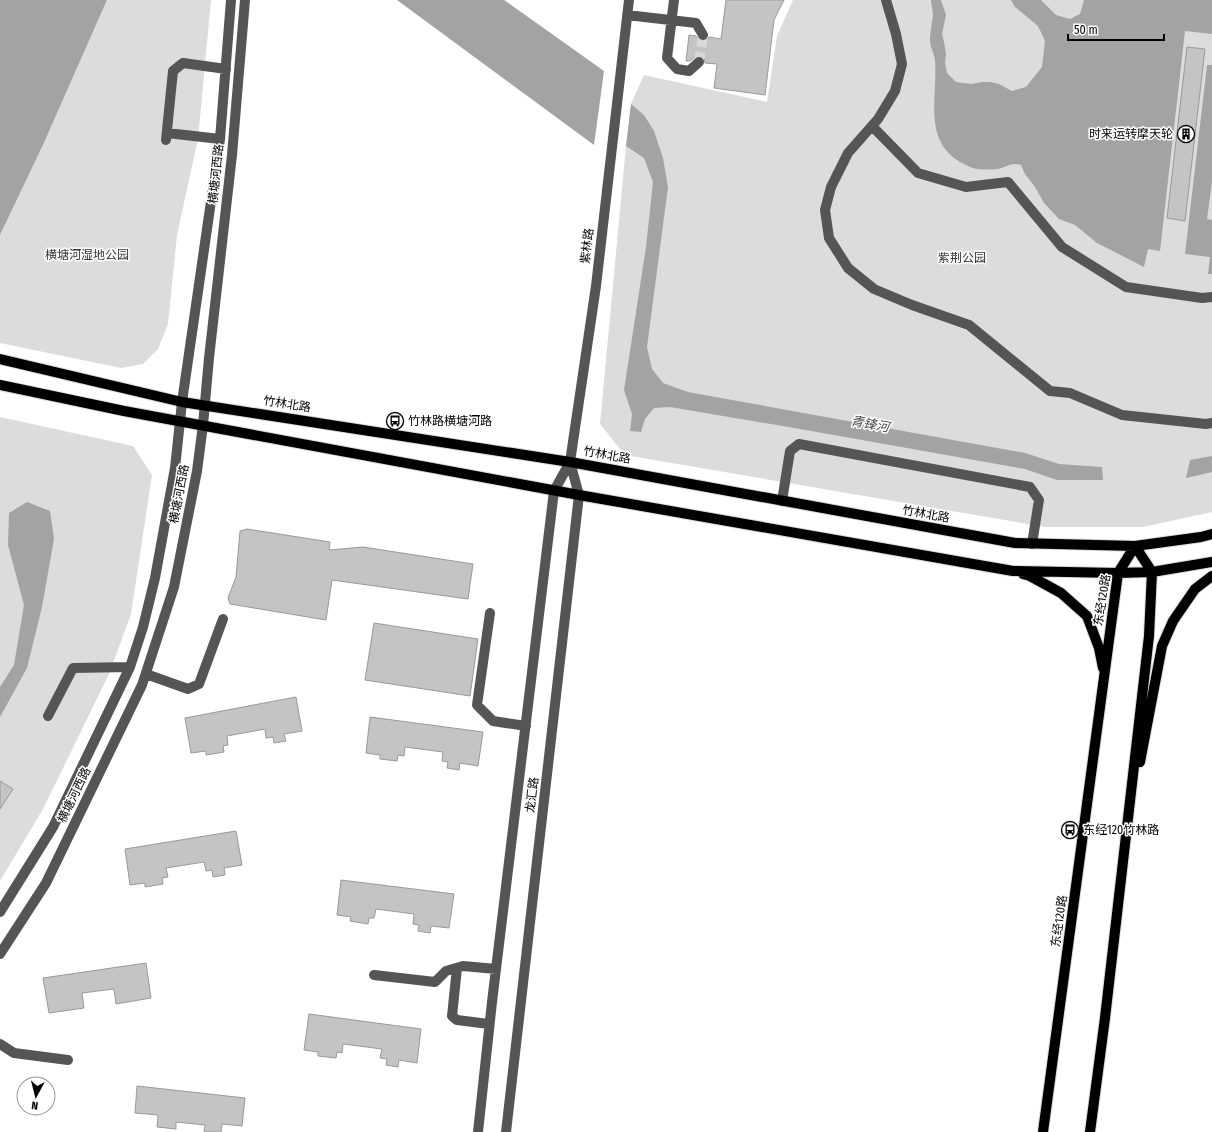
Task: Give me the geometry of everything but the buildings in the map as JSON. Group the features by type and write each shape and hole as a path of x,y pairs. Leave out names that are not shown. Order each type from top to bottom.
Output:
{"main road":[{"name":"竹林北路","path":"0,359 182,402 570,462 1015,543 1135,546 1201,537 1212,534"},
{"path":"0,385 554,491 1013,571 1118,574 1152,572 1212,562"},
{"path":"1090,1132 1105,1018 1148,636 1152,572 1135,546"},
{"name":"东经120路","path":"1043,1132 1118,574 1135,546"},
{"path":"949,559 1030,576 1061,593 1087,616 1099,648 1105,677"},
{"path":"1125,834 1162,646 1173,620 1195,589 1212,576"}],"street":[{"name":"横塘河西路","path":"0,912 53,827 130,667 143,627 155,578 175,468 182,402 220,139 231,0"},
{"name":"横塘河西路","path":"0,954 46,883 142,684 174,587 197,471 203,425 232,155 245,0"},
{"name":"紫林路","path":"554,491 570,462 596,286 629,0"},
{"path":"674,0 667,58 677,69 689,71 699,62"},
{"path":"886,0 896,34 902,64 895,91 878,119 848,153 831,187 825,210 829,238 848,268 874,289 912,305 969,325 1050,391 1070,393 1122,415 1206,424 1212,423"},
{"path":"627,15 696,23 703,35"},
{"path":"220,139 167,136 173,71 183,63 226,69"},
{"path":"872,126 918,173 966,186 1008,182 1062,247 1126,287 1202,298 1212,297"},
{"path":"782,501 790,451 799,444 1030,487 1039,500 1032,544"},
{"name":"龙汇路","path":"506,1132 579,495 570,462"},
{"name":"龙汇路","path":"478,1132 489,1024 554,491"},
{"path":"490,613 477,705 493,721 526,726"},
{"path":"146,674 188,689 199,684 223,619"},
{"path":"48,716 73,668 130,667"},
{"path":"374,975 435,982 446,971 463,966 496,969"},
{"path":"457,968 452,1016 458,1020 489,1024"},
{"path":"0,1044 14,1053 68,1060"}],"green space":[{"name":"横塘河湿地公园","path":"107,0 211,0 198,139 177,235 168,324 158,349 143,364 121,368 0,343 0,235 43,145"},
{"name":"紫荆公园","path":"793,0 1212,0 1212,512 1143,527 1045,527 625,455 600,424 631,104 644,75 767,102 777,36"},
{"path":"0,417 133,446 152,475 131,614 109,674 43,809 0,881"}],"shaded area":[{"path":"0,0 107,0 43,145 0,235"},
{"path":"397,0 504,0 604,71 594,145"},
{"path":"931,0 941,0 946,15 942,34 946,54 945,63 947,73 956,82 971,84 990,82 999,84 1012,91 1026,87 1042,67 1045,41 1038,26 1015,7 1011,0 1041,0 1056,15 1070,19 1080,14 1084,0 1212,0 1212,34 1185,31 1160,251 1148,249 1144,267 1097,243 1075,225 1059,219 1044,203 1035,187 1025,174 1021,165 1012,164 1001,168 984,170 973,168 954,158 944,147 938,135 935,121 935,60 930,40 933,15"},
{"path":"1207,65 1212,65 1212,181 1207,219 1212,220 1212,274 1208,274 1210,257 1185,254"},
{"path":"631,104 644,115 654,131 663,158 668,187 647,347 652,369 663,383 688,392 1025,453 1059,464 1102,467 1103,480 1057,480 1025,469 670,407 654,408 645,419 641,432 630,431 632,414 624,390 646,247 653,182 644,158 626,146"},
{"path":"1212,456 1212,472 1186,478 1190,460"},
{"path":"27,502 50,511 54,539 42,607 27,668 0,717 0,687 14,665 24,605 8,545 9,513"}],"tunnel":[{"path":"699,62 703,35"}],"place":[{"name":"时来运转摩天轮","path":"1186,134"},
{"name":"竹林路横塘河路","path":"395,421"},
{"name":"东经120竹林路","path":"1070,830"}],"water label":[{"name":"青锋河","path":"870,424"}]}
